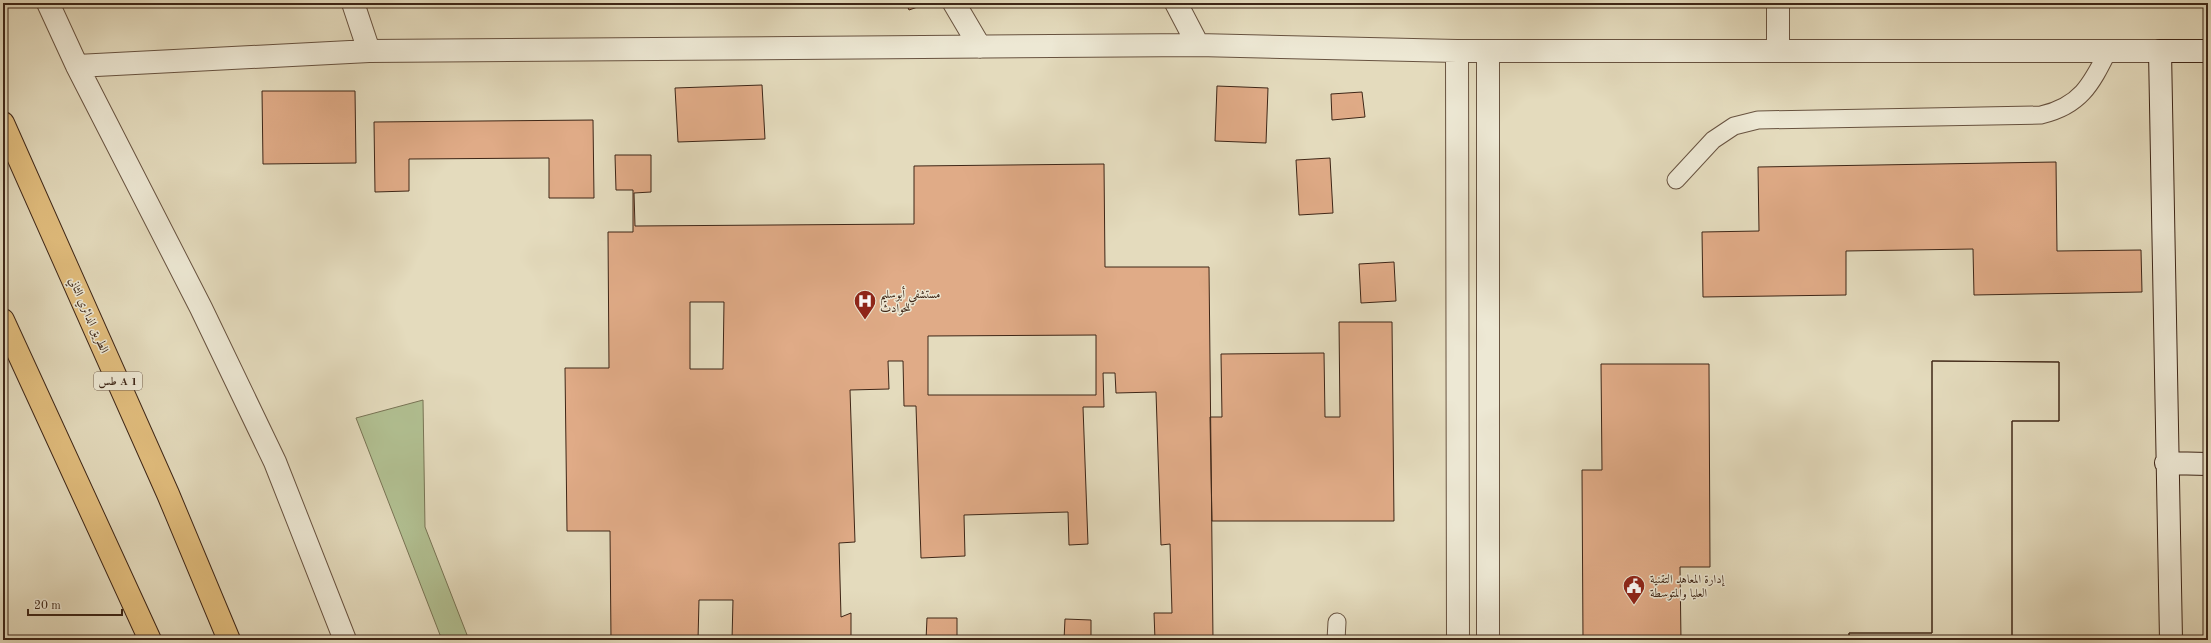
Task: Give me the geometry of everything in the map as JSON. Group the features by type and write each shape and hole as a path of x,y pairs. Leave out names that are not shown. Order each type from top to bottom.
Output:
{"highway":[{"name":"الطريق الدائري الثاني","path":"3,123 168,494 229,640"},
{"path":"3,320 150,640"}],"street":[{"path":"48,3 77,66 201,308 275,462 345,640"},
{"path":"353,3 369,51"},
{"path":"954,3 980,47"},
{"path":"1176,3 1198,45"},
{"path":"1778,3 1778,51"},
{"path":"77,66 369,51 1198,45 1457,51 2208,51"},
{"path":"1457,51 1458,640"},
{"path":"1488,51 1488,640"},
{"path":"2160,51 2166,463 2171,640"},
{"path":"1458,276 1488,277"},
{"path":"2166,463 2208,464"}],"lane":[{"path":"1676,180 1713,140 1734,126 1758,120 2041,115 2060,111 2078,97 2094,78 2108,51"},
{"path":"1336,640 1337,622"}],"green space":[{"path":"423,400 425,527 469,640 442,640 356,418"}],"building":[{"path":"906,3 926,3 926,4 909,10"},
{"path":"762,85 765,139 678,142 675,88"},
{"path":"1217,86 1268,88 1266,143 1215,141"},
{"path":"262,91 355,91 356,163 263,164"},
{"path":"1362,92 1365,117 1332,120 1331,94"},
{"path":"593,120 594,198 549,198 549,158 409,159 409,191 375,192 374,122"},
{"path":"615,155 651,155 651,192 634,193 635,226 914,224 914,166 1104,164 1105,267 1209,267 1213,640 732,640 733,600 699,600 698,640 611,640 610,531 567,531 565,368 609,368 608,232 633,232 633,190 616,190","holes":["690,302 724,302 723,369 690,369","1096,335 1096,395 928,395 928,336"]},
{"path":"1330,158 1333,213 1299,215 1296,160"},
{"path":"2056,162 2057,251 2141,250 2142,292 1974,295 1973,249 1846,251 1846,295 1703,297 1702,232 1759,231 1758,167"},
{"path":"1394,262 1396,301 1361,303 1359,264"},
{"path":"1339,322 1392,322 1394,521 1212,521 1210,417 1222,417 1221,354 1324,353 1325,417 1340,417"},
{"path":"888,361 903,361 904,406 916,406 921,558 965,556 964,515 1068,512 1069,545 1088,544 1083,407 1104,407 1103,373 1115,373 1116,393 1156,392 1161,545 1170,544 1172,613 1154,613 1155,640 1091,640 1091,620 1065,619 1064,640 957,640 957,618 927,618 926,640 851,640 851,613 841,617 839,543 855,542 850,390 889,389"},
{"path":"1932,361 2059,362 2059,421 2012,421 2012,640 1849,640 1849,633 1932,633"},
{"path":"1932,361 2059,362 2059,421 2012,421 2012,640 1849,640 1849,633 1932,633"},
{"path":"1601,364 1709,364 1710,567 1680,567 1681,640 1583,640 1582,470 1602,470"}],"place":[{"name":"مستشفي أبوسليم للحوادث","path":"865,320"},
{"name":"إدارة المعاهد التقنية العليا والمتوسطة","path":"1634,606"}]}
